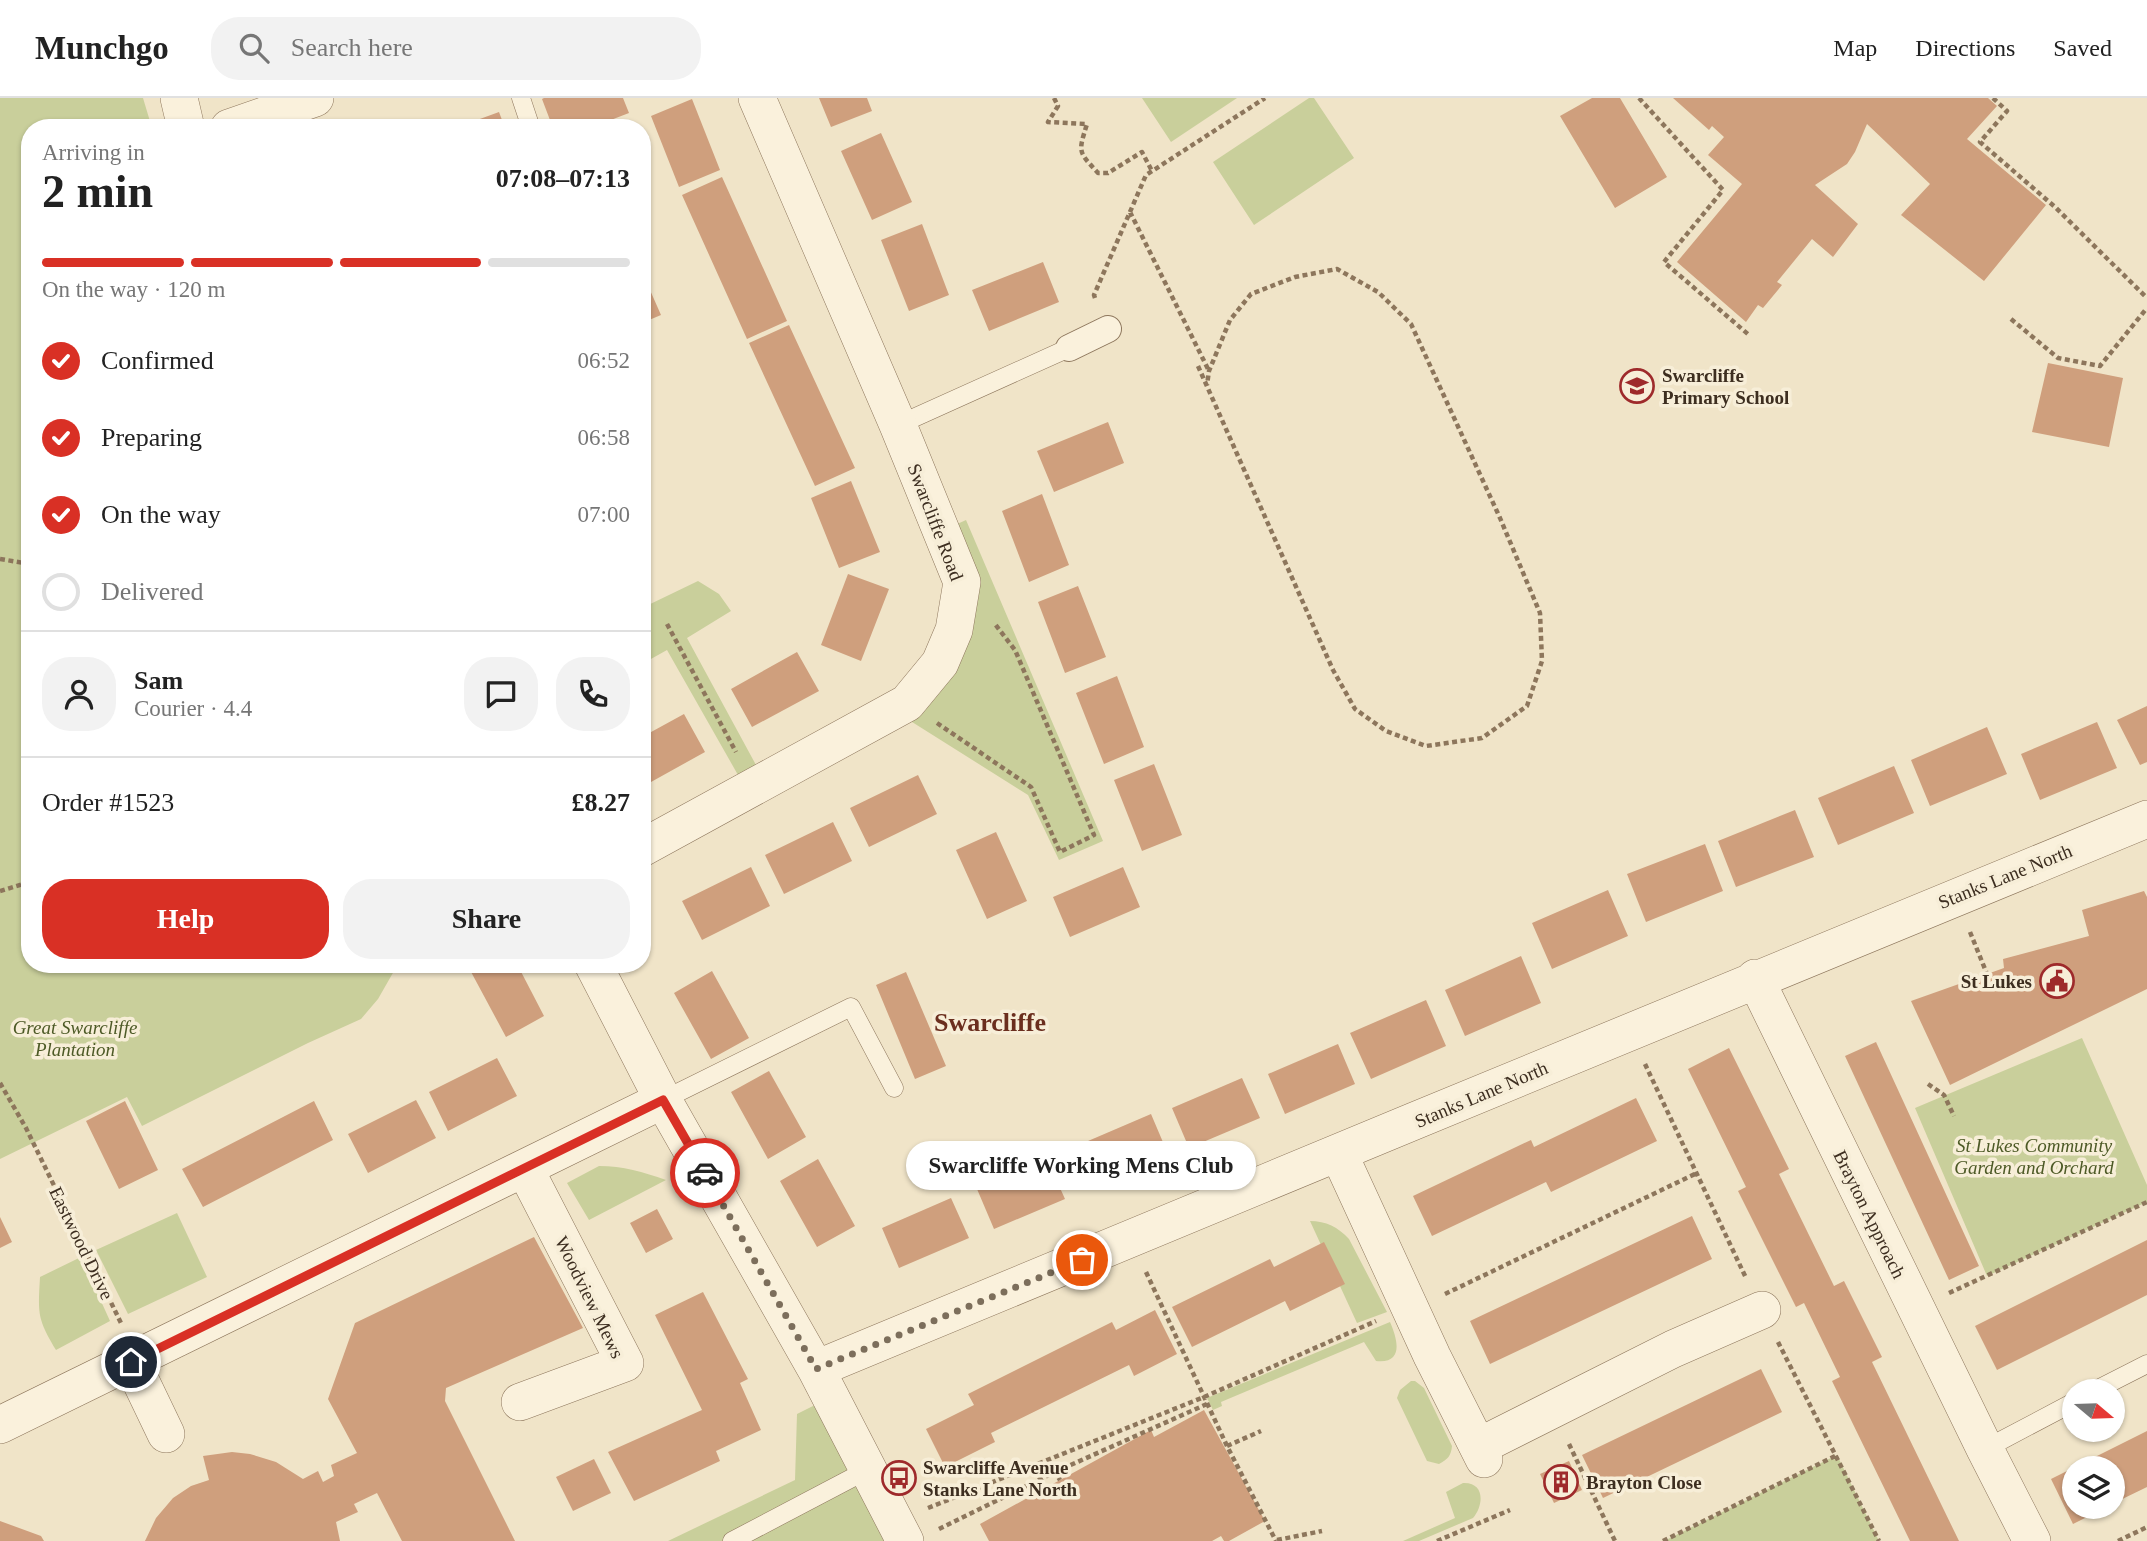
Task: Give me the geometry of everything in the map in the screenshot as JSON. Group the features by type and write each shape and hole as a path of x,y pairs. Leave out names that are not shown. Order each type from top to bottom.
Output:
{"street":[{"path":"179,98 184,119"},
{"path":"255,119 315,98"},
{"name":"Swarcliffe Road","path":"651,843 907,703 940,663 954,630 962,582 898,425 757,98"},
{"path":"1069,348 1108,329"},
{"name":"Stanks Lane North","path":"816,1369 1339,1154 1755,978 2147,819"},
{"path":"598,973 663,1100 816,1369 869,1469 911,1531"},
{"name":"Brayton Approach","path":"1755,978 2032,1541"},
{"path":"0,1425 663,1100"},
{"path":"1339,1154 1411,1311 1481,1453 1552,1409 1673,1349 1762,1310"},
{"name":"Woodview Mews","path":"520,1402 625,1363 525,1169"},
{"path":"135,1360 166,1434"}],"lane":[{"path":"521,98 528,119"},
{"path":"898,425 1069,348"},
{"path":"663,1100 852,1007 894,1088"},
{"path":"2118,1379 2147,1364"},
{"path":"1985,1449 2062,1408"},
{"path":"732,1541 869,1469"}],"path":[{"path":"1054,98 1058,106 1048,122 1087,124 1080,148 1082,155 1098,173 1108,173 1142,152 1152,171"},
{"path":"1108,329 1094,295 1146,175 1265,98"},
{"path":"1639,98 1723,190 1664,262 1749,335"},
{"path":"1993,98 2007,111 1980,142 2056,207 2147,298"},
{"path":"1130,212 1209,371"},
{"path":"1198,366 1333,670 1355,709 1386,731 1426,746 1482,738 1527,706 1542,661 1540,613 1500,518 1411,324 1378,292 1337,269 1295,277 1251,294 1230,320 1209,371 1207,385"},
{"path":"2011,319 2058,358 2099,366 2147,308"},
{"path":"0,559 21,562"},
{"path":"907,703 1031,787 1060,852 1094,835 1015,650 962,582"},
{"path":"667,624 755,787"},
{"path":"0,891 21,885"},
{"name":"Eastwood Drive","path":"0,1083 26,1128 135,1360"},
{"path":"1928,1084 1944,1095 1954,1116"},
{"path":"911,1531 1394,1313 1411,1311 1697,1173"},
{"path":"1916,1308 2147,1202"},
{"path":"1130,1240 1227,1446 1277,1541 1322,1531"},
{"path":"911,1531 1055,1472 1207,1404"},
{"path":"1552,1409 1615,1541"},
{"path":"1227,1446 1261,1431"},
{"path":"1663,1541 1837,1455"},
{"path":"1055,1472 1060,1480"},
{"path":"1437,1541 1510,1510"},
{"path":"2118,1541 2147,1527"},
{"path":"1451,1535 1454,1541"}],"green space":[{"name":"Great Swarcliffe Plantation","path":"0,98 143,98 149,119 21,119 21,973 393,973 378,999 361,1019 142,1126 127,1097 0,1159"},
{"path":"1142,98 1237,98 1171,142"},
{"path":"1309,98 1314,98 1354,158 1254,225 1213,162"},
{"path":"966,520 1103,841 1059,860 1028,795 893,710 954,630 942,531"},
{"path":"698,581 719,594 731,611 687,638 756,765 738,775 667,650 651,659 651,604"},
{"name":"St Lukes Community Garden and Orchard","path":"2082,1038 2147,1185 2147,1202 1987,1276 1915,1108"},
{"path":"599,1166 633,1170 666,1180 589,1220 567,1183"},
{"path":"177,1213 207,1277 128,1314 96,1250"},
{"path":"1310,1221 1331,1226 1349,1239 1387,1312 1357,1323"},
{"path":"81,1257 110,1321 56,1350 40,1315 40,1277"},
{"path":"1390,1322 1397,1349 1391,1358 1385,1361 1376,1361 1364,1342 1221,1402 1222,1406 1213,1410 1207,1398"},
{"path":"1411,1381 1424,1388 1452,1446 1448,1457 1439,1464 1427,1461 1397,1398 1400,1390"},
{"path":"831,1397 905,1541 668,1541 795,1480 797,1414"},
{"path":"1837,1455 1879,1541 1664,1541"},
{"path":"1463,1483 1479,1490 1479,1507 1473,1518 1419,1541 1403,1541 1455,1518 1446,1492"}],"building":[{"path":"623,98 629,113 613,119 550,119 542,99"},
{"path":"819,98 867,98 872,111 831,127"},
{"path":"1592,98 1620,98 1667,177 1615,208 1560,116"},
{"path":"1673,98 1988,98 1997,106 1967,139 2046,205 1984,281 1901,215 1930,184 1867,124 1847,164 1815,185 1858,224 1833,257 1812,239 1777,282 1782,285 1763,308 1758,305 1746,322 1677,262 1742,184 1708,155 1724,137 1712,126 1709,130"},
{"path":"692,99 720,170 679,187 651,116"},
{"path":"499,112 502,119 480,119"},
{"path":"881,133 912,202 872,220 841,151"},
{"path":"722,177 787,321 747,339 682,195"},
{"path":"922,224 949,295 909,311 881,240"},
{"path":"1043,262 1059,302 989,331 972,290"},
{"path":"651,292 661,315 651,319"},
{"path":"789,325 855,468 815,486 749,343"},
{"path":"2048,363 2123,378 2109,447 2032,432"},
{"path":"1108,422 1124,463 1054,492 1037,451"},
{"path":"851,481 880,552 839,568 811,498"},
{"path":"1042,494 1069,565 1029,582 1002,511"},
{"path":"848,574 889,589 861,661 821,645"},
{"path":"1078,586 1106,657 1065,673 1038,602"},
{"path":"797,652 819,691 752,727 731,689"},
{"path":"1117,676 1144,747 1104,764 1076,693"},
{"path":"2147,706 2147,762 2140,765 2117,720"},
{"path":"684,714 705,752 651,782 651,732"},
{"path":"2097,722 2117,768 2040,800 2021,754"},
{"path":"1987,727 2007,774 1930,806 1911,760"},
{"path":"1154,764 1182,835 1142,851 1114,780"},
{"path":"1894,766 1914,813 1838,845 1818,798"},
{"path":"918,775 937,814 869,847 850,808"},
{"path":"1795,810 1814,857 1736,887 1718,841"},
{"path":"833,822 852,861 784,894 765,855"},
{"path":"996,832 1027,901 987,919 956,850"},
{"path":"1705,844 1723,891 1646,922 1627,874"},
{"path":"751,867 770,906 702,940 682,901"},
{"path":"1123,867 1140,907 1070,937 1053,897"},
{"path":"1608,890 1628,936 1552,969 1532,923"},
{"name":"St Lukes","path":"2144,891 2147,897 2147,989 1950,1085 1911,1001 2004,968 2003,959 2089,936 2082,910"},
{"path":"1521,956 1541,1003 1465,1036 1445,990"},
{"path":"712,971 749,1038 711,1059 674,993"},
{"path":"906,972 946,1066 915,1079 876,985"},
{"path":"472,973 522,973 544,1016 506,1037"},
{"path":"1426,1000 1446,1046 1371,1079 1350,1033"},
{"path":"1876,1042 1979,1266 1949,1280 1845,1056"},
{"path":"1338,1044 1355,1084 1285,1114 1268,1074"},
{"path":"1729,1048 1789,1169 1779,1174 1834,1286 1844,1281 1882,1357 1872,1362 1959,1541 1910,1541 1832,1381 1840,1377 1804,1303 1796,1307 1738,1191 1746,1187 1688,1069"},
{"path":"497,1058 517,1096 448,1131 429,1092"},
{"path":"769,1071 806,1137 768,1159 731,1092"},
{"path":"1242,1078 1260,1118 1189,1148 1172,1108"},
{"path":"1636,1098 1657,1141 1551,1192 1546,1182 1432,1236 1413,1196 1531,1140 1534,1147"},
{"path":"416,1100 436,1138 368,1173 348,1134"},
{"path":"125,1101 158,1170 119,1189 86,1121"},
{"path":"314,1101 333,1140 203,1207 182,1169"},
{"path":"1151,1114 1168,1154 1098,1185 1081,1144"},
{"path":"818,1159 855,1226 817,1247 780,1181"},
{"path":"1047,1159 1065,1199 994,1229 977,1189"},
{"path":"951,1198 969,1238 899,1268 882,1228"},
{"path":"657,1209 673,1239 646,1253 630,1223"},
{"path":"1692,1216 1712,1259 1490,1364 1470,1321"},
{"path":"0,1217 12,1242 0,1248"},
{"path":"534,1237 583,1328 446,1388 445,1401 515,1541 402,1541 377,1493 354,1504 358,1512 336,1522 340,1541 145,1541 156,1518 173,1498 191,1486 209,1480 203,1456 232,1452 250,1454 276,1462 303,1479 318,1471 323,1482 334,1476 331,1465 357,1453 328,1399 355,1323"},
{"path":"2147,1240 2147,1295 1997,1370 1975,1326"},
{"path":"1324,1242 1345,1284 1290,1311 1285,1301 1192,1347 1172,1307 1270,1259 1274,1267"},
{"path":"703,1292 748,1379 740,1383 761,1430 716,1451 720,1461 634,1501 608,1452 702,1410 655,1315"},
{"path":"1155,1310 1177,1354 1134,1376 1129,1365 991,1433 995,1442 945,1467 926,1429 974,1405 968,1394 1112,1322 1116,1330"},
{"path":"1761,1369 1782,1412 1603,1498 1582,1455"},
{"path":"1204,1410 1265,1521 1229,1541 1224,1541 1221,1536 1212,1541 989,1541 980,1524 1151,1430 1154,1437"},
{"path":"2147,1431 2147,1487 2125,1498 2125,1456 2097,1456"},
{"path":"594,1459 611,1493 573,1511 556,1477"},
{"name":"Brayton Close","path":"1569,1461 1582,1490 1554,1503 1540,1474"},
{"path":"2062,1474 2062,1502 2051,1479"},
{"path":"2071,1519 2083,1519 2073,1524"},
{"path":"0,1521 41,1536 44,1541 0,1541"}],"way so far":[{"path":"705,1173 816,1369 1082,1260"}],"place":[{"name":"Swarcliffe Primary School","path":"1637,386"},
{"name":"St Lukes","path":"2057,981"},
{"name":"Swarcliffe Working Mens Club","path":"1082,1260"},
{"name":"Swarcliffe Avenue Stanks Lane North","path":"899,1478"},
{"name":"Brayton Close","path":"1561,1482"}],"district":[{"name":"Swarcliffe","path":"990,1022"}],"route":[{"path":"131,1362 663,1100 705,1173"}]}
